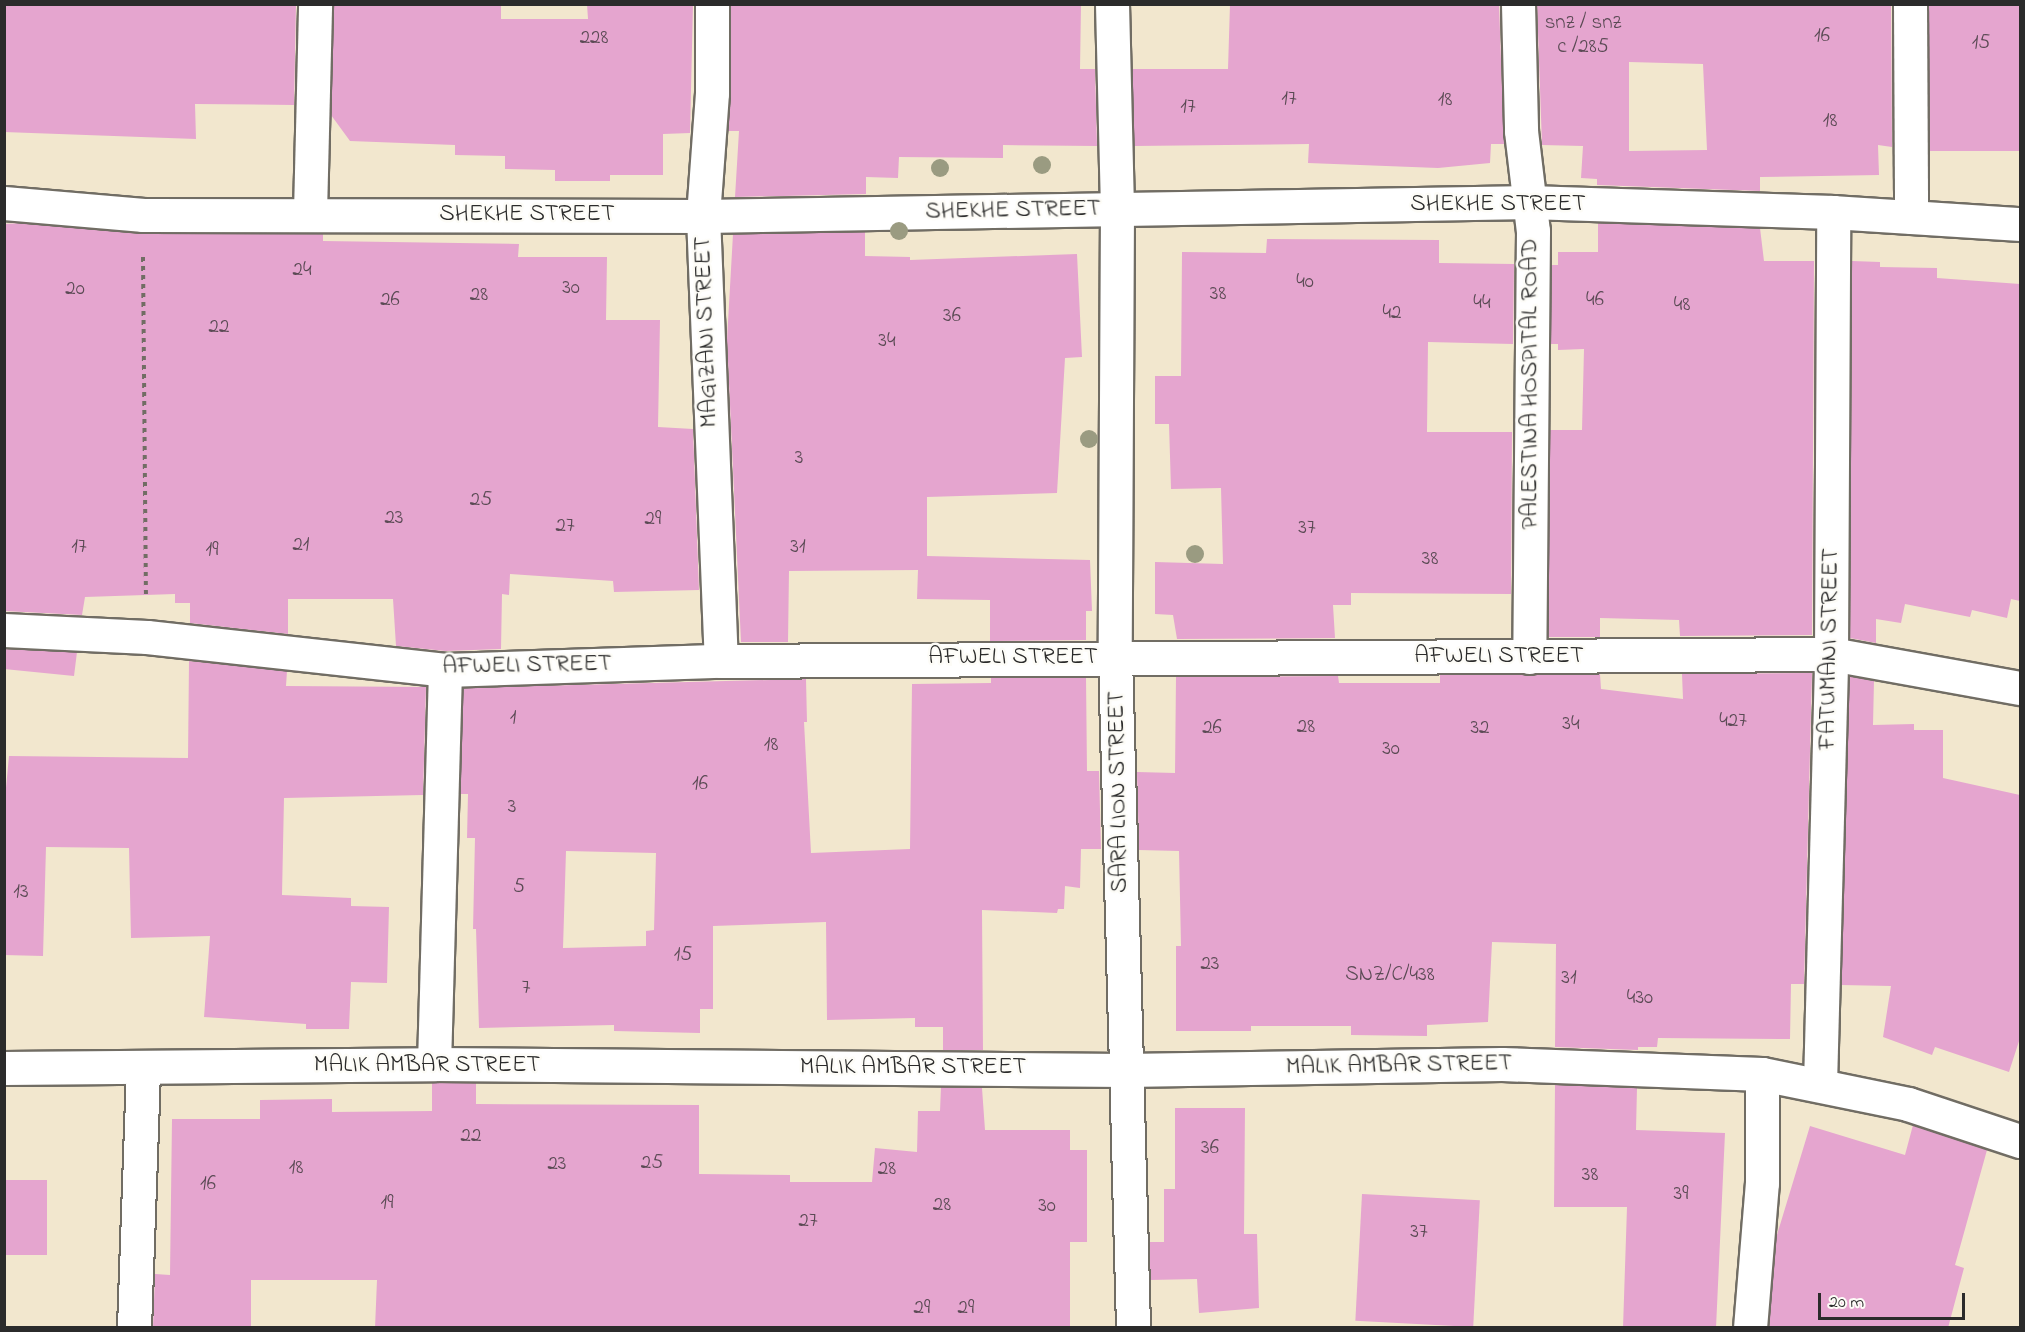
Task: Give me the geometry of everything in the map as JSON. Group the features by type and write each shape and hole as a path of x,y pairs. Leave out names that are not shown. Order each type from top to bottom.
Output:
{"street":[{"path":"310,213 315,4"},
{"name":"MAGIZANI STREET","path":"712,4 712,93 703,216 721,660"},
{"name":"SARA LION STREET","path":"1112,4 1117,210 1115,657 1133,1328"},
{"name":"PALESTINA HOSPITAL ROAD","path":"1518,4 1521,131 1533,231 1529,657"},
{"path":"1910,4 1911,217"},
{"name":"SHEKHE STREET","path":"4,203 143,215 310,213 703,216 1529,202 1833,212 2020,224"},
{"name":"FATUMANI STREET","path":"1821,1085 1831,654 1833,212"},
{"name":"AFWELI STREET","path":"4,630 147,638 445,670 721,660 1831,654 2020,688"},
{"path":"434,1064 445,670"},
{"name":"MALIK AMBAR STREET","path":"4,1068 143,1069 434,1064 1125,1070 1502,1064 1762,1074 1908,1104 2020,1141"},
{"path":"134,1328 143,1069"},
{"path":"1750,1328 1762,1183 1762,1074"}],"path":[{"path":"143,215 141,407 147,638"}],"building":[{"path":"4,4 296,4 294,105 195,104 196,139 4,132"},
{"path":"334,4 501,4 501,19 588,19 587,4 693,4 690,133 663,134 663,175 610,175 610,181 555,181 555,170 505,169 505,156 455,155 455,145 350,141 331,115"},
{"path":"731,4 1081,4 1080,69 1095,69 1097,146 1003,145 1003,158 899,157 898,178 866,177 866,194 735,197 739,131 728,131"},
{"path":"1230,4 1499,4 1504,144 1491,144 1490,163 1438,168 1308,163 1309,144 1134,146 1132,69 1228,69"},
{"path":"1537,4 1891,4 1892,147 1878,145 1879,175 1760,177 1760,191 1597,185 1597,179 1581,178 1583,146 1542,145","holes":["1629,62 1703,64 1707,150 1629,151"]},
{"path":"1929,4 2020,4 2020,151 1929,151"},
{"path":"23,223 143,234 323,234 323,241 519,244 518,257 607,257 606,320 660,320 658,427 693,429 699,590 614,592 613,581 510,574 509,595 502,594 501,649 446,651 396,646 393,599 288,599 288,634 190,623 190,603 175,603 175,594 85,597 82,615 4,611 4,224"},
{"path":"1598,223 1760,228 1764,261 1814,261 1812,635 1680,636 1679,620 1600,618 1600,637 1548,637 1550,430 1582,430 1584,349 1558,350 1558,344 1551,344 1551,265 1558,265 1558,252 1598,252"},
{"path":"865,232 865,256 910,257 910,260 1077,254 1082,357 1065,358 1057,493 927,497 927,556 1090,560 1092,611 1086,611 1086,640 990,641 990,600 917,599 918,570 789,571 788,642 741,642 727,340 733,234"},
{"path":"1267,239 1439,240 1439,263 1514,264 1513,344 1428,342 1427,432 1512,432 1511,594 1351,593 1351,605 1333,605 1335,638 1177,639 1173,615 1155,614 1155,562 1223,564 1221,488 1171,489 1169,424 1155,424 1155,376 1181,376 1182,252 1266,253"},
{"path":"1852,261 1880,262 1880,267 1937,268 1937,278 2020,284 2020,601 2011,599 2007,618 1972,610 1970,617 1905,604 1901,623 1876,619 1876,643 1850,638"},
{"path":"4,649 77,652 74,676 4,669"},
{"path":"189,661 287,671 286,686 426,687 423,795 284,798 282,895 351,898 351,906 389,907 387,983 351,982 349,1029 306,1029 306,1024 204,1017 210,936 131,938 129,848 46,847 43,956 4,955 4,809 9,756 188,758"},
{"path":"1812,673 1804,984 1791,984 1790,1039 1658,1038 1657,1047 1638,1047 1638,1050 1555,1047 1556,944 1492,942 1488,1022 1427,1025 1427,1036 1351,1035 1351,1026 1251,1026 1251,1031 1176,1031 1176,946 1181,946 1179,851 1139,850 1137,772 1175,773 1176,677 1338,676 1339,683 1440,683 1440,675 1600,674 1601,689 1683,699 1682,674"},
{"path":"1849,676 1874,681 1873,725 1914,724 1914,730 1943,730 1943,778 2020,795 2020,1038 2009,1072 1935,1047 1932,1055 1883,1037 1891,986 1841,985"},
{"path":"1086,677 1087,771 1099,771 1101,849 1081,849 1080,888 1065,886 1064,909 1058,909 1057,913 982,910 983,1050 943,1050 943,1027 915,1027 915,1018 827,1020 826,922 713,926 713,1009 700,1009 700,1033 614,1031 614,1025 479,1028 476,929 473,929 475,838 467,838 468,794 460,794 463,688 806,679 807,722 804,722 811,853 910,849 912,684 991,683 991,678","holes":["566,851 656,853 654,930 646,931 646,946 563,948"]},
{"path":"432,1083 476,1083 476,1104 699,1105 699,1174 790,1175 790,1182 872,1182 875,1148 917,1152 918,1111 940,1111 941,1087 982,1088 985,1130 1070,1130 1070,1150 1087,1150 1087,1242 1070,1242 1070,1328 375,1328 377,1280 251,1280 251,1328 153,1328 155,1274 170,1275 172,1119 260,1119 260,1100 332,1099 332,1112 432,1111"},
{"path":"1555,1085 1637,1088 1636,1130 1725,1133 1716,1328 1623,1328 1627,1207 1554,1207"},
{"path":"1175,1108 1245,1108 1244,1234 1257,1234 1259,1308 1199,1313 1197,1279 1150,1280 1149,1242 1164,1242 1164,1189 1175,1189"},
{"path":"1913,1125 1987,1150 1955,1265 1964,1268 1948,1328 1769,1328 1776,1238 1810,1126 1905,1155"},
{"path":"4,1180 47,1180 47,1255 4,1255"},
{"path":"1362,1194 1480,1200 1473,1327 1355,1321"}]}
